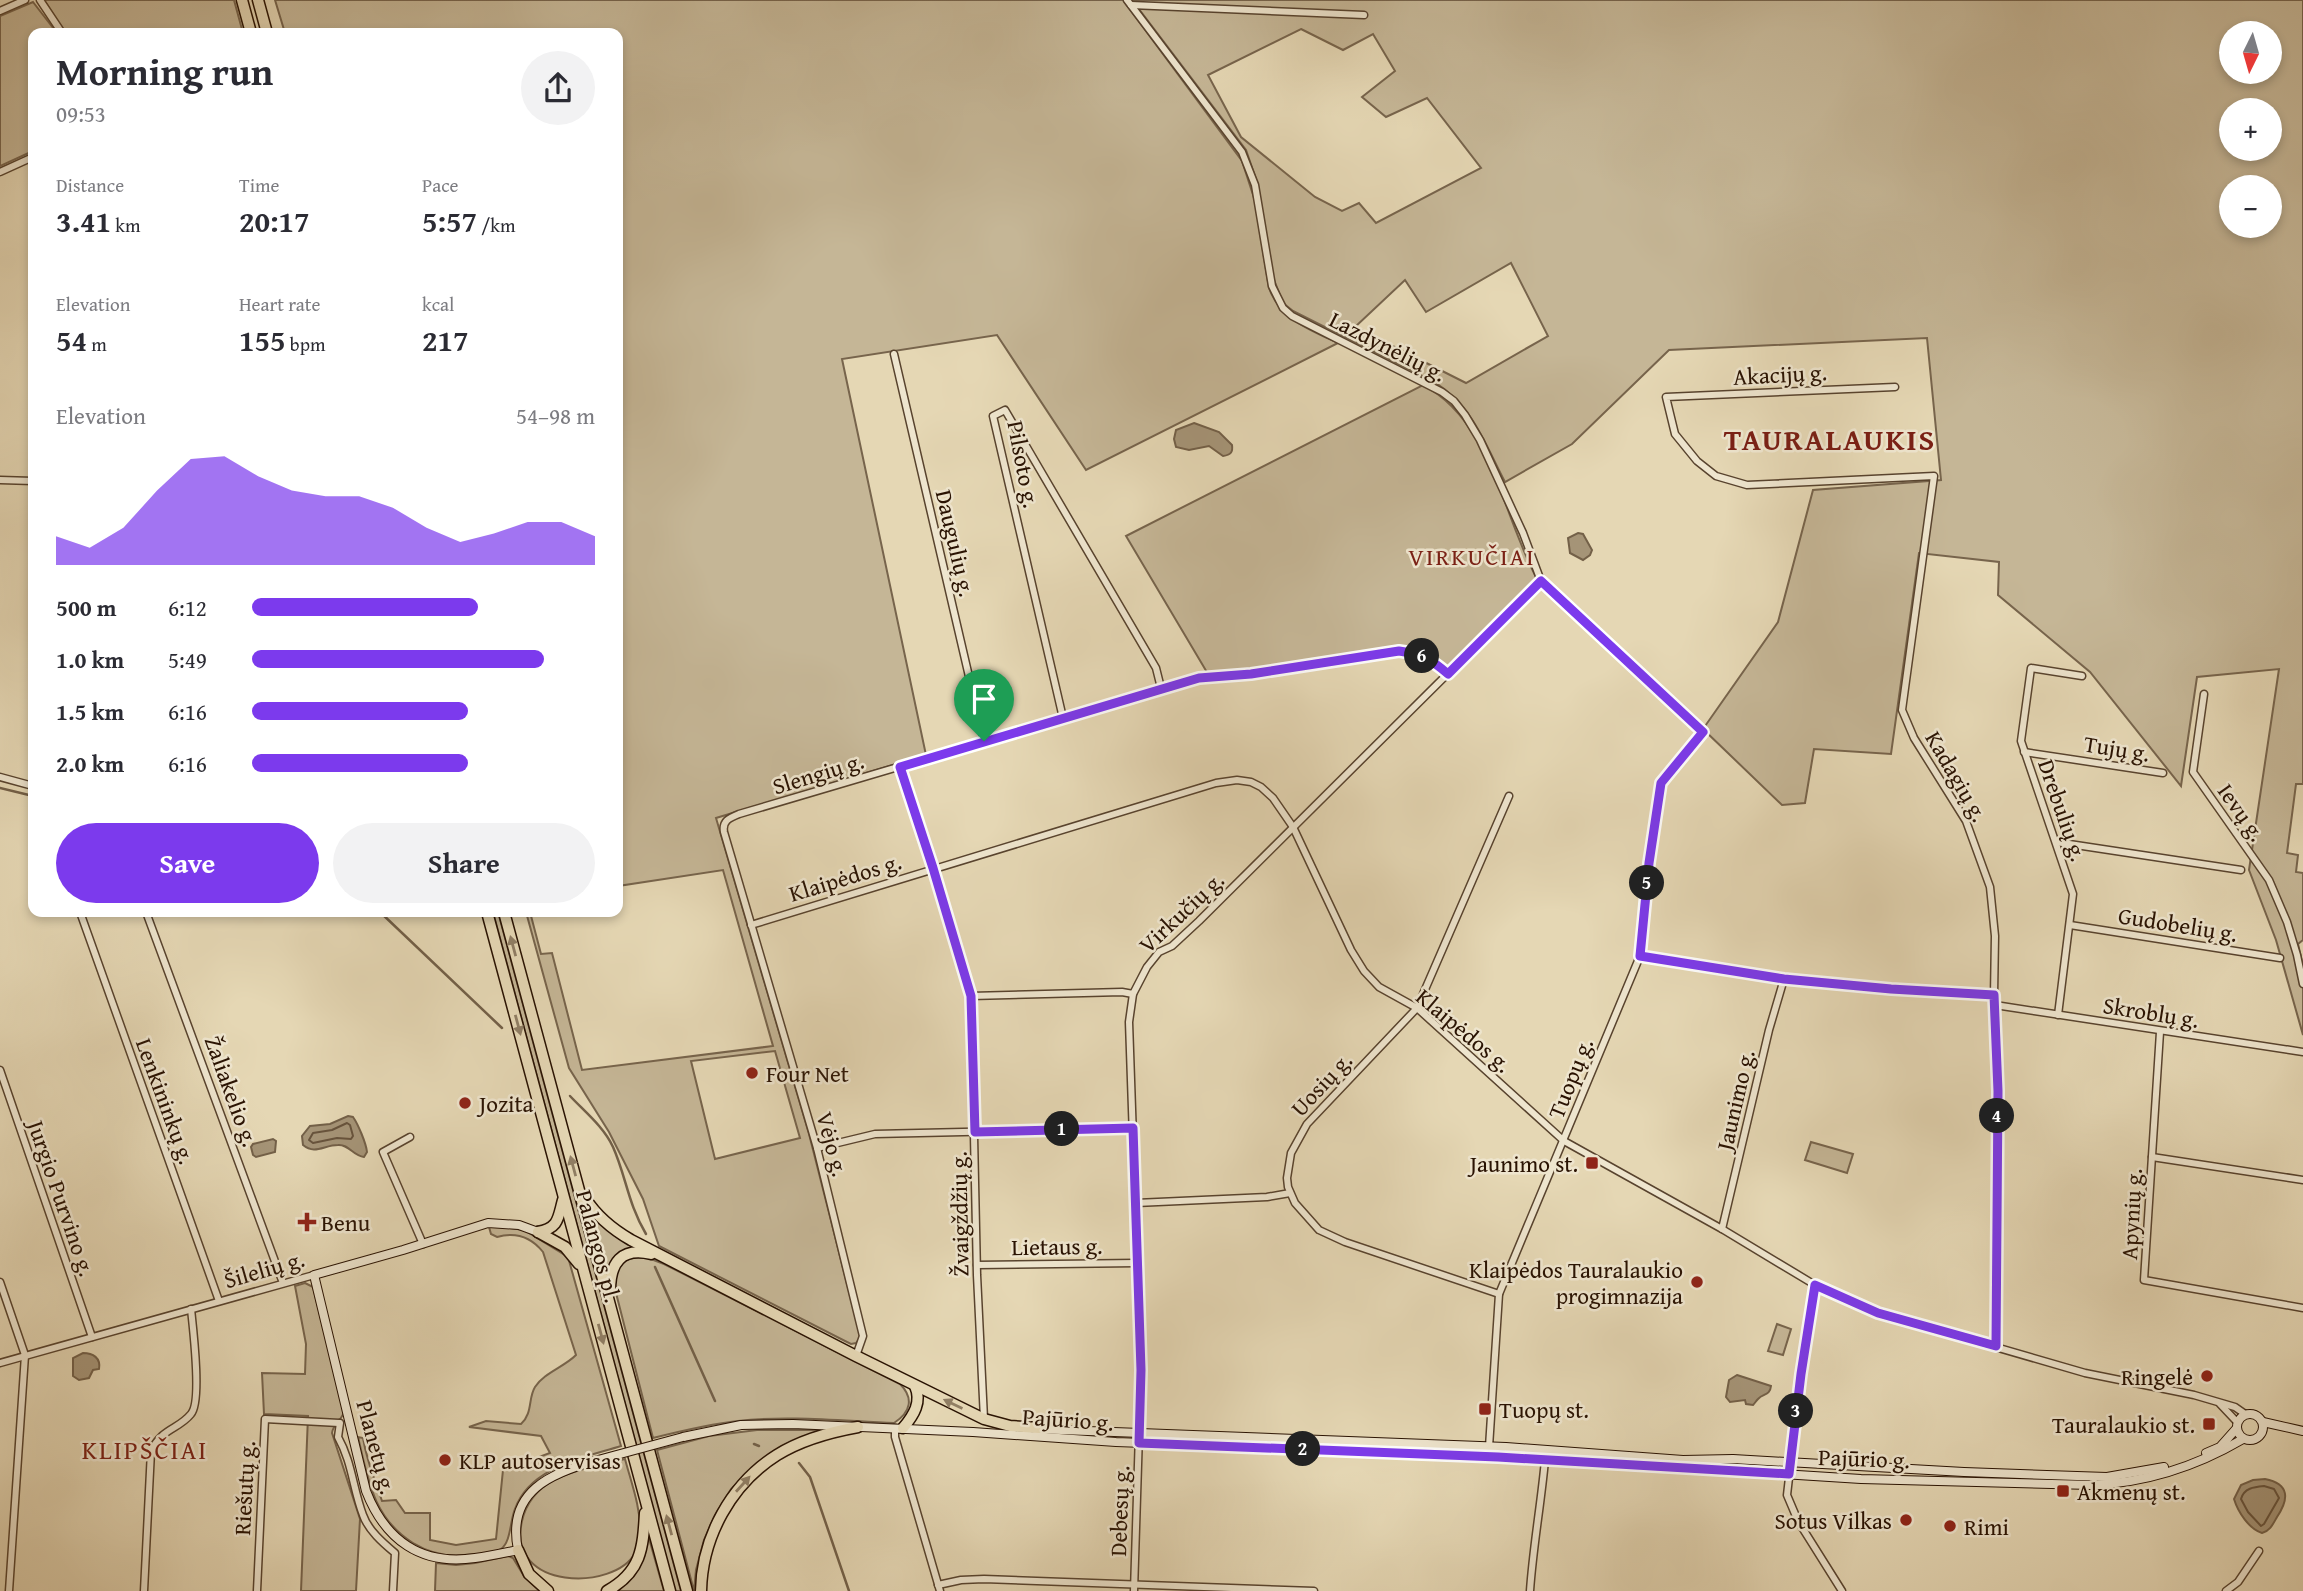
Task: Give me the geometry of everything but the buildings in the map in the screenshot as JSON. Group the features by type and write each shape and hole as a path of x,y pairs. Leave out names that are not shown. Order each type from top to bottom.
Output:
{"highway":[{"path":"242,0 250,28"},
{"path":"258,0 266,28"},
{"name":"Palangos pl.","path":"488,917 670,1591"},
{"name":"Palangos pl.","path":"505,917 687,1591"},
{"path":"579,1189 595,1214 615,1231 664,1258 984,1419 1010,1426 1039,1429"},
{"path":"538,1233 551,1228 557,1222 564,1197"},
{"path":"538,1233 565,1247 583,1269"},
{"path":"609,1303 611,1273 622,1257 641,1252 664,1258"},
{"path":"899,1428 917,1404 919,1395 915,1385"},
{"path":"701,1591 705,1557 712,1534 723,1511 746,1480 778,1454 803,1442 835,1431 858,1427"},
{"path":"607,1591 623,1582 637,1562 644,1539 646,1503"},
{"path":"518,1550 529,1574 548,1591"}],"main road":[{"name":"Šilelių g.","path":"314,1275 488,1223 519,1224 538,1233"},
{"name":"Planetų g.","path":"314,1275 370,1503 381,1522 394,1536 421,1553 447,1559 476,1558 518,1550"},
{"name":"Pajūrio g.","path":"972,1432 1039,1429 1140,1431 1489,1447 1683,1460 1733,1459 2107,1477 2156,1469 2212,1451 2229,1438 2245,1414 2257,1416 2263,1422 2303,1431"},
{"path":"2261,1435 2263,1422"},
{"name":"Pajūrio g.","path":"518,1550 518,1519 525,1500 533,1490 553,1475 683,1437 741,1425 899,1428 1139,1443 1545,1460 1861,1479 2091,1485 2141,1480 2222,1452 2243,1439 2251,1440 2288,1429"},
{"path":"2237,1425 2243,1439"}],"street":[{"path":"0,11 26,0"},
{"path":"40,0 59,28"},
{"path":"1129,3 1364,15"},
{"name":"Lazdynėlių g.","path":"1129,3 1242,152 1255,185 1272,286 1283,308 1299,320 1442,392 1454,401 1480,440 1523,533 1541,581 1703,732"},
{"path":"0,172 28,159"},
{"name":"Daugulių g.","path":"894,354 984,741"},
{"name":"Akacijų g.","path":"1895,387 1666,397 1675,434 1697,461 1716,476 1746,485 1934,476"},
{"name":"Pilsoto g.","path":"1063,718 993,416 1005,410 1156,668 1161,688"},
{"name":"Kadagių g.","path":"1934,476 1902,710 1914,738 1966,821 1990,887 1995,936 1994,995 1998,1091 1996,1346"},
{"path":"0,480 28,481"},
{"name":"Virkučių g.","path":"1140,1431 1141,1370 1129,1022 1133,994 1147,967 1159,952 1172,946 1199,921 1541,581"},
{"name":"Slengių g.","path":"725,821 739,814 1199,678 1251,674 1399,651 1419,654 1448,674"},
{"name":"Drebulių g.","path":"2058,1016 2073,894 2021,741 2031,667 2082,676"},
{"name":"Ievų g.","path":"2204,694 2193,772 2269,880 2300,953 2303,984"},
{"name":"Tuopų g.","path":"1489,1447 1499,1293 1640,956 1649,863 1661,783 1703,732"},
{"name":"Tujų g.","path":"2024,752 2164,773"},
{"name":"Žvaigždžių g.","path":"900,767 971,996 977,1265 984,1419"},
{"path":"0,778 28,785"},
{"name":"Klaipėdos g.","path":"751,925 1216,783 1237,780 1251,782 1273,798 1293,827 1338,925 1364,971 1380,987 1417,1008 1564,1141 1722,1229 1815,1285 1878,1313 2085,1373 2165,1388 2235,1408 2245,1414"},
{"name":"Uosių g.","path":"1290,1194 1287,1187 1289,1161 1300,1133 1417,1008 1509,796"},
{"name":"Vėjo g.","path":"725,821 723,832 817,1148 863,1336 856,1356"},
{"path":"2056,842 2241,870"},
{"name":"Lenkininkų g.","path":"82,917 219,1301"},
{"name":"Žaliakelio g.","path":"148,917 283,1283"},
{"name":"Gudobelių g.","path":"2070,925 2280,958"},
{"path":"1640,956 1784,979 1994,995"},
{"name":"Jaunimo g.","path":"1722,1229 1769,1030 1784,979"},
{"path":"971,996 1122,992 1133,994"},
{"name":"Skroblų g.","path":"1995,1005 2303,1052"},
{"name":"Apynių g.","path":"2160,1032 2144,1280 2303,1308"},
{"name":"Jurgio Purvino g.","path":"0,1070 92,1337"},
{"path":"817,1148 875,1134 1133,1128"},
{"path":"410,1137 383,1152 424,1244"},
{"path":"2152,1157 2303,1180"},
{"path":"1136,1203 1290,1194 1314,1225 1334,1237 1499,1293"},
{"name":"Lietaus g.","path":"977,1265 1137,1262"},
{"name":"Šilelių g.","path":"0,1363 314,1275"},
{"path":"0,1282 25,1355 9,1591"},
{"path":"1815,1285 1801,1374 1787,1495 1798,1521 1842,1591"},
{"path":"144,1591 151,1451 157,1439 189,1417 195,1407 195,1346 191,1309"},
{"path":"2219,1403 2231,1413 2237,1425"},
{"name":"Riešutų g.","path":"257,1591 265,1419 339,1423"},
{"path":"349,1422 339,1423 338,1437 348,1454 363,1518 380,1540 395,1553 393,1591"},
{"path":"899,1428 897,1446 939,1588 961,1580 985,1579 1134,1588 1314,1591"},
{"name":"Debesų g.","path":"1134,1588 1140,1431"},
{"path":"1530,1591 1532,1554 1541,1506 1545,1460"},
{"path":"2226,1591 2238,1582 2259,1551"}],"shaded area":[{"path":"44,0 234,0 242,28 62,28"},
{"path":"275,0 1123,0 1242,161 1255,201 1269,288 1274,299 1288,316 1338,343 1086,470 997,335 842,359 926,755 716,818 809,1134 859,1331 860,1338 856,1343 851,1344 659,1246 643,1199 609,1132 569,1068 527,917 531,917 541,954 552,953 582,1070 773,1046 723,870 623,885 623,28 283,28","holes":["775,1051 800,1138 715,1159 691,1061"]},
{"path":"1132,0 2303,0 2303,784 2296,784 2287,853 2298,855 2296,872 2303,873 2303,940 2298,944 2303,966 2303,1035 2276,940 2249,870 2279,669 2197,677 2181,786 2090,672 1998,595 1999,562 1919,553 1891,754 1814,749 1805,803 1782,805 1703,729 1778,622 1813,490 1941,480 1927,338 1669,350 1572,444 1505,482 1477,427 1460,403 1449,393 1436,383 1293,311 1283,303 1273,277 1258,185 1246,150","holes":["1301,29 1343,50 1373,34 1395,71 1362,97 1386,117 1427,98 1481,168 1376,223 1359,203 1342,211 1315,197 1241,137 1208,75","1511,263 1548,336 1466,383 1355,327 1405,280 1426,312"]},
{"path":"33,2 53,28 28,28 28,153 0,166 0,16"},
{"path":"1423,385 1446,400 1479,444 1536,577 1535,582 1447,669 1419,651 1396,647 1278,667 1208,674 1126,536"},
{"path":"494,917 499,917 681,1591 675,1591"},
{"path":"1811,1142 1853,1154 1847,1173 1805,1160"},
{"path":"593,1219 618,1238 635,1247 607,1275"},
{"path":"489,1227 524,1230 568,1257 621,1446 559,1466 533,1483 522,1495 515,1509 509,1536 501,1549 483,1554 444,1554 413,1543 389,1522 374,1496 358,1437 363,1438 382,1501 396,1500 405,1513 430,1513 430,1540 456,1545 496,1539 503,1470 550,1453 541,1436 469,1427 486,1421 521,1424 527,1415 535,1387 576,1355 543,1252 522,1237 497,1237 491,1234"},
{"path":"643,1256 664,1264 900,1384 909,1400 907,1410 894,1423 757,1419 727,1422 653,1438 615,1289 620,1265 629,1259"},
{"path":"305,1283 313,1287 344,1411 332,1433 360,1519 356,1591 301,1591 308,1416 264,1414 262,1373 305,1374 306,1344 295,1286"},
{"path":"1777,1324 1791,1329 1783,1355 1768,1351"},
{"path":"757,1430 823,1430 751,1469 731,1489 704,1540 694,1591 657,1450 709,1436"},
{"path":"625,1459 637,1504 640,1532 635,1553 624,1565 607,1574 565,1578 545,1572 530,1561 521,1544 522,1521 526,1508 538,1492 562,1476"},
{"path":"648,1535 664,1591 614,1591"},
{"path":"508,1556 513,1558 524,1576 540,1591 435,1591 436,1563 456,1565"}],"water":[{"path":"1194,423 1219,432 1232,445 1231,453 1223,456 1209,446 1189,450 1176,447 1176,430"},
{"path":"1578,533 1583,534 1592,550 1583,560 1570,553 1568,538"},
{"path":"348,1116 353,1117 362,1134 367,1152 364,1157 342,1145 312,1149 303,1145 302,1136 310,1126 330,1124"},
{"path":"273,1139 276,1141 275,1152 256,1157 253,1155 253,1144"},
{"path":"83,1353 96,1357 99,1369 93,1370 89,1378 79,1380 73,1376 73,1358"},
{"path":"1737,1375 1771,1386 1768,1393 1753,1405 1746,1404 1745,1400 1730,1402 1726,1397 1729,1380"},
{"path":"2265,1479 2283,1488 2285,1498 2273,1525 2262,1533 2245,1519 2234,1499 2241,1485"}],"waterway":[{"path":"0,788 28,795"},
{"path":"385,917 502,1028"},
{"path":"570,1096 609,1140 635,1212 646,1234"},
{"path":"655,1267 715,1401"},
{"path":"754,1444 759,1446"},
{"path":"799,1463 810,1477 849,1591"}],"place":[{"name":"Four Net","path":"752,1073"},
{"name":"Jozita","path":"465,1103"},
{"name":"Jaunimo st.","path":"1592,1163"},
{"name":"Benu","path":"307,1222"},
{"name":"Klaipėdos Tauralaukio progimnazija","path":"1697,1282"},
{"name":"Ringelė","path":"2207,1376"},
{"name":"Tuopų st.","path":"1485,1409"},
{"name":"Tauralaukio st.","path":"2209,1424"},
{"name":"KLP autoservisas","path":"445,1460"},
{"name":"Akmenų st.","path":"2063,1491"},
{"name":"Sotus Vilkas","path":"1906,1520"},
{"name":"Rimi","path":"1950,1526"}],"district":[{"name":"TAURALAUKIS","path":"1830,439"},
{"name":"VIRKUČIAI","path":"1472,556"},
{"name":"KLIPŠČIAI","path":"145,1449"}],"route":[{"path":"1541,581 1703,732 1661,783 1649,863 1640,956 1784,979 1994,995 1998,1091 1996,1346 1878,1313 1815,1285 1789,1474 1498,1457 1139,1443 1141,1370 1133,1128 975,1132 971,996 900,767 984,741 1199,678 1297,668 1399,651 1419,654 1448,674 1541,581"}]}
